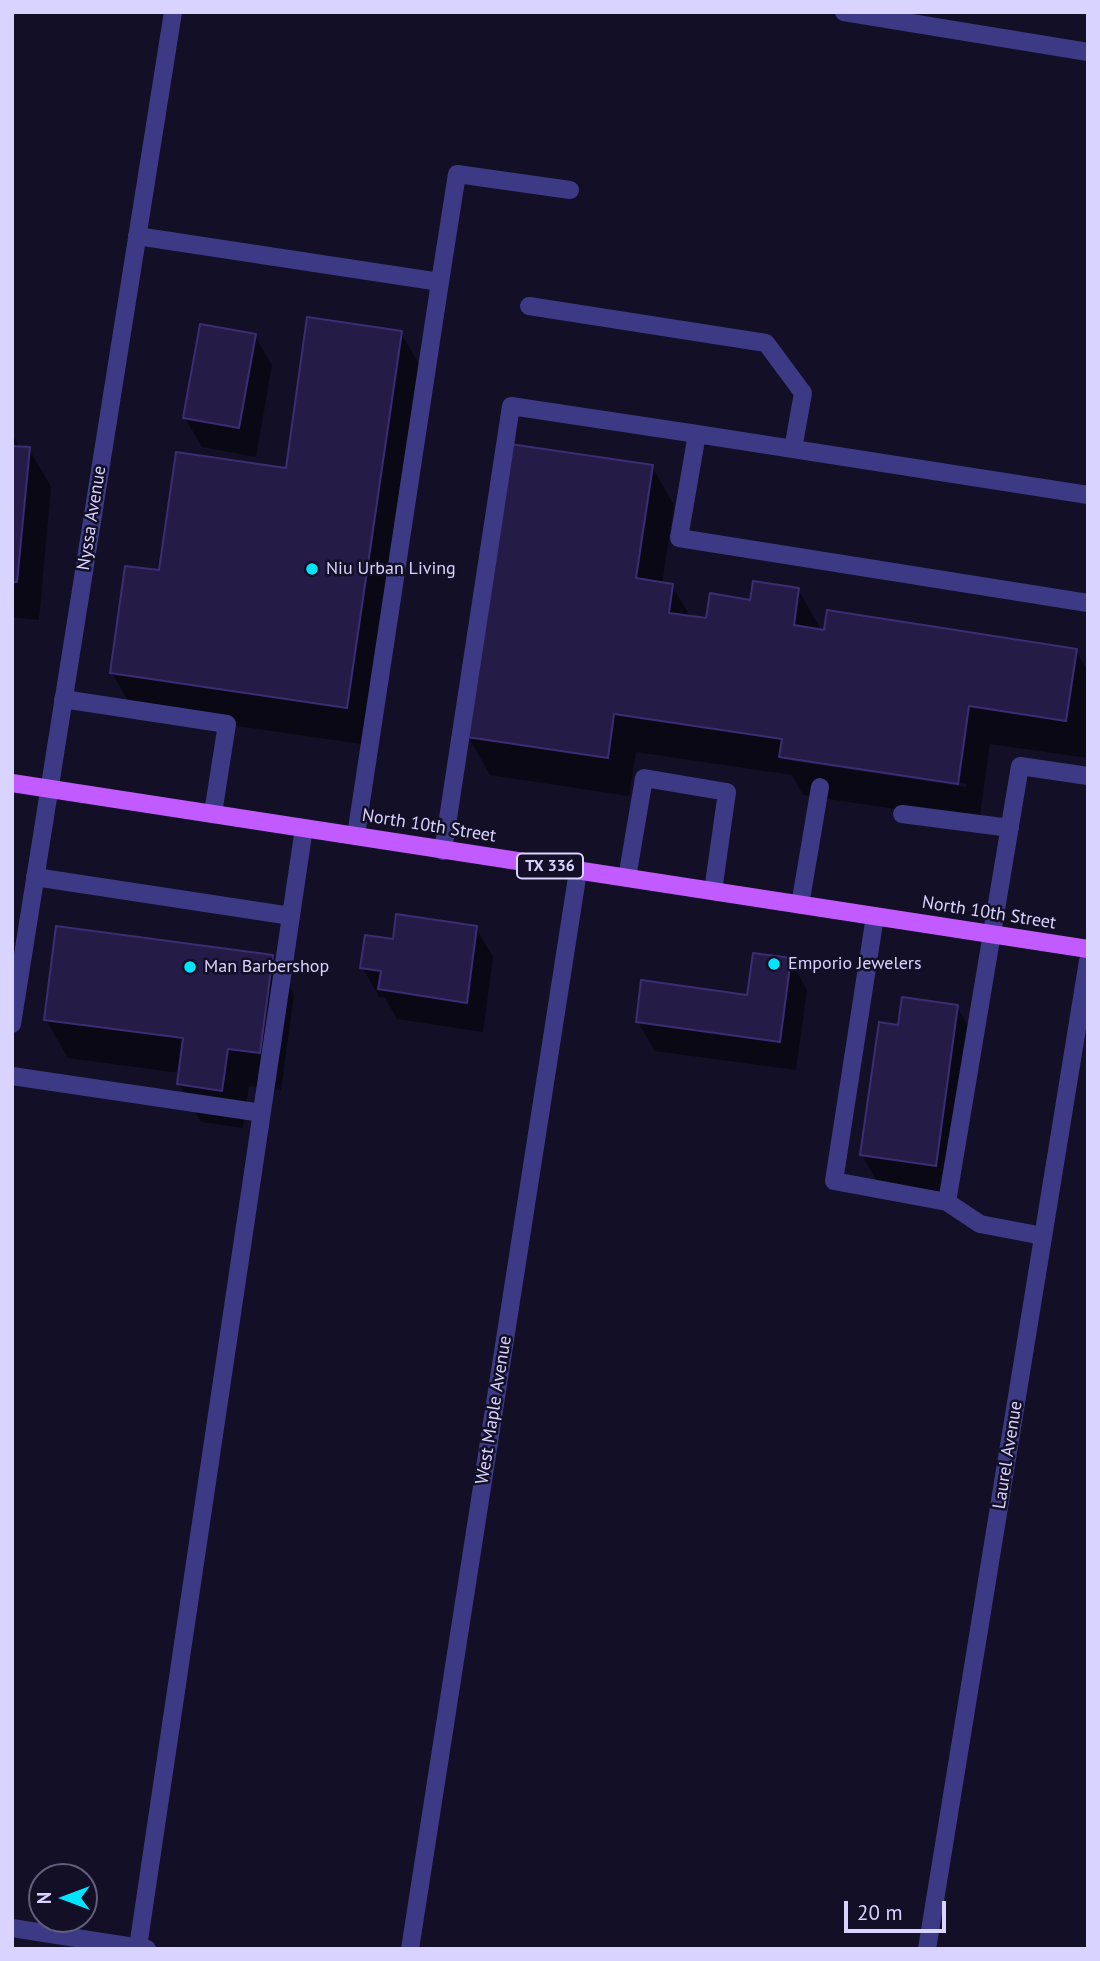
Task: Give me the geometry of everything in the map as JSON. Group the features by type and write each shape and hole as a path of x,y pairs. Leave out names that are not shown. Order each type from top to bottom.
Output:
{"main road":[{"name":"North 10th Street","path":"12,783 1088,949"}],"street":[{"name":"Nyssa Avenue","path":"12,1024 173,12"},
{"path":"844,12 1088,52"},
{"path":"356,835 457,174 570,190"},
{"path":"137,236 440,282"},
{"path":"529,306 766,343 803,393 793,449"},
{"path":"443,851 511,406 1088,495"},
{"path":"697,434 679,538 1088,603"},
{"path":"63,699 227,724 213,813"},
{"path":"947,1202 1020,766 1088,776"},
{"path":"627,878 644,778 727,792 713,891"},
{"path":"800,905 820,787"},
{"path":"902,814 1010,828"},
{"path":"12,1928 143,1948 304,828"},
{"name":"West Maple Avenue","path":"410,1949 578,871"},
{"path":"35,877 291,916"},
{"path":"875,916 834,1181 947,1202 980,1224 1043,1236"},
{"name":"Laurel Avenue","path":"927,1949 1088,961"},
{"path":"12,1076 262,1114"}],"building":[{"path":"307,317 402,331 347,708 110,673 125,566 159,570 176,452 286,468"},
{"path":"200,324 256,334 239,428 183,418"},
{"path":"510,444 653,465 636,578 673,584 669,613 706,618 710,593 750,600 753,581 799,588 794,625 824,630 827,610 1077,649 1066,721 969,706 958,784 779,757 782,739 614,714 608,758 467,737"},
{"path":"12,446 30,447 17,582 12,582"},
{"path":"396,914 477,926 467,1003 378,989 381,971 360,968 365,935 393,939"},
{"path":"56,926 273,955 260,1053 228,1049 222,1091 177,1084 183,1038 44,1020"},
{"path":"753,953 791,958 780,1042 636,1022 641,980 747,995"},
{"path":"902,997 958,1005 936,1166 860,1155 879,1022 898,1025"}],"place":[{"name":"Niu Urban Living","path":"312,569"},
{"name":"Emporio Jewelers","path":"774,964"},
{"name":"Man Barbershop","path":"190,967"}]}
